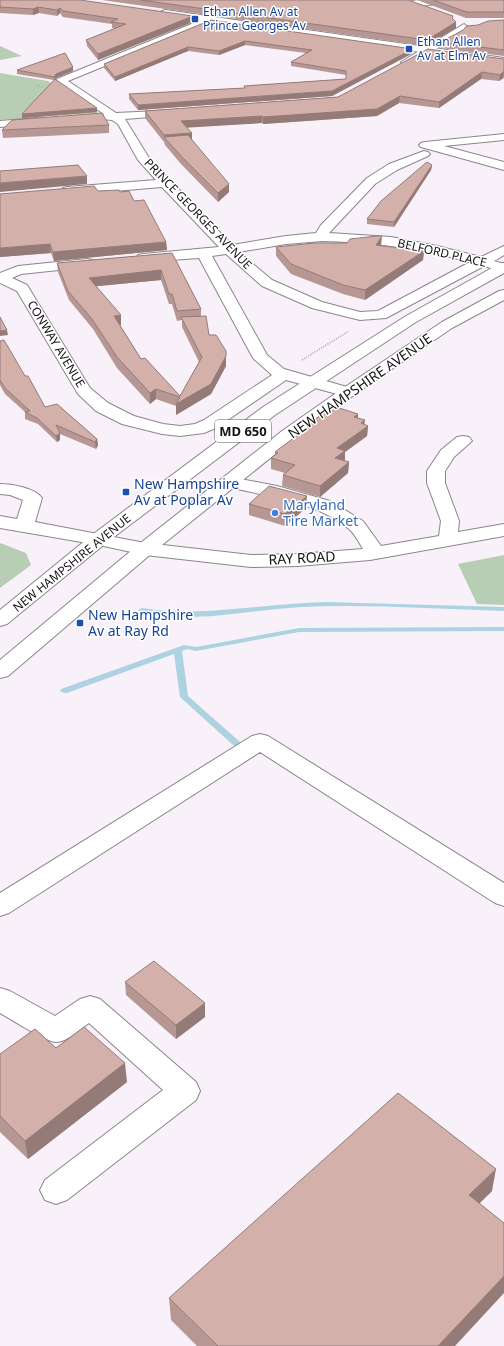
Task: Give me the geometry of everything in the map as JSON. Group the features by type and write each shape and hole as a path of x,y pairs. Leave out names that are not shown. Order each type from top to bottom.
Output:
{"street":[{"path":"405,0 435,11"},
{"path":"415,3 439,0"},
{"path":"157,12 504,60"},
{"name":"PRINCE GEORGES AVENUE","path":"211,20 61,81 122,122 144,160 229,250 267,284 317,305 360,316 381,315 482,262"},
{"path":"397,67 459,32 466,23"},
{"path":"95,118 185,112"},
{"path":"0,124 48,121"},
{"path":"504,137 425,145 504,166"},
{"path":"320,237 326,228 371,181 393,167 424,154"},
{"path":"55,192 165,183"},
{"name":"BELFORD PLACE","path":"127,260 229,250 320,237 362,238 399,242 426,247 504,268"},
{"path":"482,262 504,250"},
{"name":"PRINCE GEORGES AVENUE","path":"202,253 261,358 281,374 348,392"},
{"path":"0,278 18,270 97,262"},
{"name":"NEW HAMPSHIRE AVENUE","path":"0,620 99,539 268,411 411,319 504,268"},
{"name":"CONWAY AVENUE","path":"0,278 22,288 84,391 102,407 128,420 162,429 198,429 210,424 281,374"},
{"name":"NEW HAMPSHIRE AVENUE","path":"0,670 145,549 288,435 348,392 447,325 504,294"},
{"path":"448,540 450,521 436,483 436,471 447,454 463,441"},
{"path":"230,482 277,492 323,505 356,525 376,553"},
{"path":"0,489 13,490 34,498 24,526"},
{"name":"RAY ROAD","path":"0,522 99,539 145,549 251,560 298,560 376,553 504,530"},
{"path":"0,906 260,741 504,896"},
{"path":"0,999 56,1030 90,1007 185,1091 56,1190"}],"path":[{"path":"281,374 356,327 381,315"}],"green space":[{"path":"0,46 22,56 0,60"},
{"path":"0,73 48,81 98,113 0,120"},
{"path":"0,543 26,553 31,565 0,588"},
{"path":"504,555 504,605 477,604 458,564"}],"building":[{"path":"0,0 80,0 193,16 98,54 86,40 126,24 111,22 118,19 63,11 60,8 57,10 38,7 33,9 0,7"},
{"path":"141,0 408,0 453,16 452,18 456,22 427,40"},
{"path":"433,0 504,0 504,12 467,12"},
{"path":"211,20 413,49 332,91 138,105 129,94 245,88 244,86 346,79 346,71 291,62 312,50 245,41 219,51 188,47 115,77 104,64"},
{"path":"504,20 504,50 441,42 463,30 467,26 478,25 488,21"},
{"path":"428,49 504,59 504,71 500,75 482,72 439,102 400,96 377,109 181,121 192,133 164,135 145,111 338,97"},
{"path":"65,53 73,67 56,74 54,77 17,70"},
{"path":"55,79 97,108 22,114"},
{"path":"102,113 109,125 2,130 12,120"},
{"path":"188,135 229,184 218,193 164,137"},
{"path":"427,162 432,165 394,222 367,219 381,201"},
{"path":"78,165 87,176 0,183 0,171"},
{"path":"94,186 98,191 129,191 134,201 144,200 166,242 53,252 50,244 0,248 0,194"},
{"path":"382,236 376,245 424,251 365,290 343,285 291,264 276,247 314,243 347,243 350,239"},
{"path":"172,253 201,309 177,311 172,294 169,294 161,270 89,278 121,315 114,316 141,359 145,358 180,396 202,357 181,317 206,316 209,335 216,335 226,351 226,356 211,384 176,404 180,397 156,389 150,393 117,357 92,319 68,291 57,263"},
{"path":"0,317 7,330 0,331"},
{"path":"4,340 25,376 28,376 45,407 57,404 97,439 95,442 56,425 60,433 56,436 37,418 25,412 30,411 5,388 0,380 0,341"},
{"path":"333,406 358,414 354,417 365,420 361,423 368,426 337,448 345,451 335,458 349,462 320,486 283,475 295,465 271,458 278,453 275,452"},
{"path":"269,486 307,496 285,514 249,504"},
{"path":"154,961 205,1003 176,1025 125,982"},
{"path":"84,1027 125,1063 25,1141 0,1116 0,1054 35,1029 56,1048"},
{"path":"398,1093 496,1169 469,1195 504,1223 504,1276 438,1346 218,1346 169,1298"}],"waterway":[{"path":"142,610 181,615 222,613 301,605 377,605 504,609"},
{"path":"64,691 187,647 196,649 299,630 504,629"},
{"path":"178,651 184,697 236,743"}],"place":[{"name":"Ethan Allen Av at Prince Georges Av","path":"195,19"},
{"name":"Ethan Allen Av at Elm Av","path":"409,49"},
{"name":"New Hampshire Av at Poplar Av","path":"126,492"},
{"name":"Maryland Tire Market","path":"275,513"},
{"name":"New Hampshire Av at Ray Rd","path":"80,623"}]}
